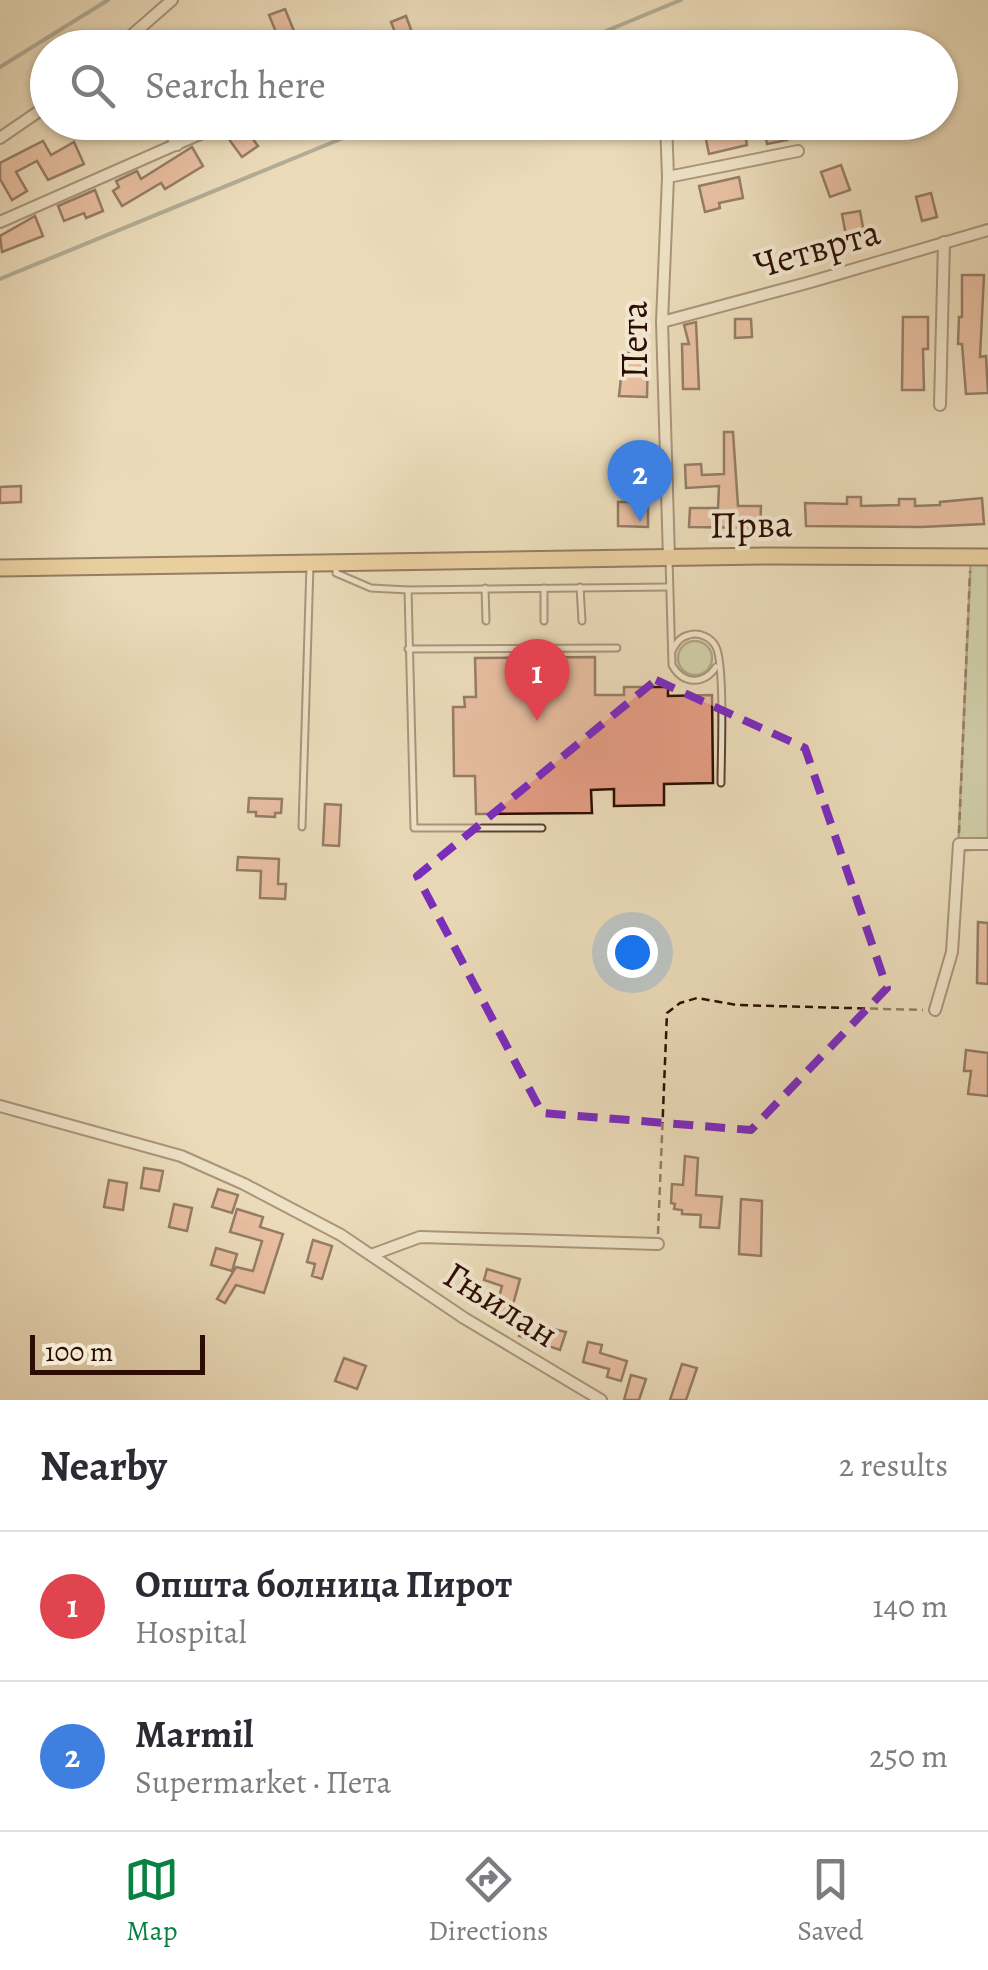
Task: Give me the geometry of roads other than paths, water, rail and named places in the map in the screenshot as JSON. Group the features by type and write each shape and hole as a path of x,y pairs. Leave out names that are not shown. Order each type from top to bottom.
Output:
{"main road":[{"name":"Прва","path":"0,568 988,557"}],"street":[{"path":"138,30 172,0"},
{"path":"0,138 30,118"},
{"path":"173,140 176,145"},
{"path":"0,222 187,140"},
{"name":"Пета","path":"667,140 662,322 669,558"},
{"path":"668,177 798,151"},
{"name":"Четврта","path":"662,322 988,230"},
{"path":"940,406 944,242"},
{"path":"935,1010 952,952 958,844 988,844"},
{"name":"Гњилан","path":"0,1106 180,1156 244,1184 341,1235 464,1318 601,1400"},
{"path":"371,1254 420,1237 658,1244"}],"lane":[{"path":"669,558 676,672 688,680 709,676 718,664"},
{"path":"302,827 310,564"},
{"path":"336,564 336,574 372,588 669,587"},
{"path":"580,587 582,622"},
{"path":"484,588 486,620"},
{"path":"544,588 544,621"},
{"path":"408,590 414,828 542,828"},
{"path":"672,650 682,638 697,634 712,641 718,656 720,783"},
{"path":"408,649 617,648"}],"waterway":[{"path":"60,30 108,0"},
{"path":"608,30 681,0"},
{"path":"0,67 30,48"},
{"path":"0,279 338,140"}],"place":[{"name":"Marmil","path":"640,522"},
{"name":"Општа болница Пирот","path":"537,721"}]}
